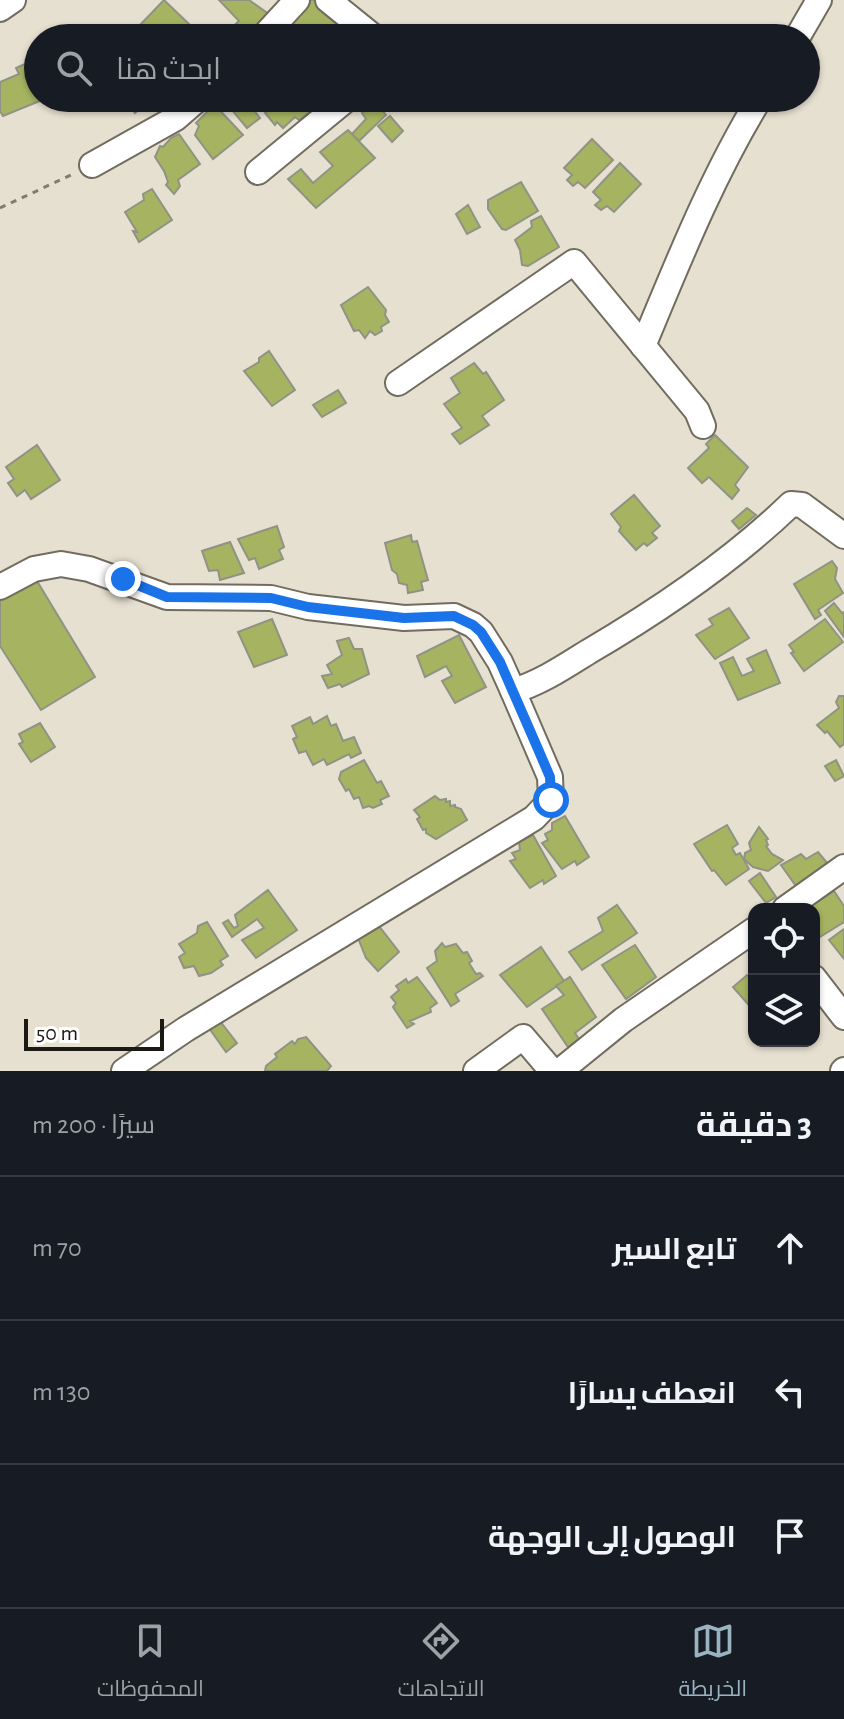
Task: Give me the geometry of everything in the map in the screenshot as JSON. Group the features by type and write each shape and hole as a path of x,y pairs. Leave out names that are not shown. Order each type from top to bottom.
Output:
{"street":[{"path":"0,9 13,0"},
{"path":"275,24 297,0"},
{"path":"328,0 358,24"},
{"path":"805,24 819,0"},
{"path":"92,165 183,112"},
{"path":"258,172 331,112"},
{"path":"643,346 698,216 752,112"},
{"path":"398,383 574,262 697,411 703,426"},
{"path":"513,691 544,679 639,623 791,504 802,505 844,536"},
{"path":"0,587 34,569 61,564 89,569 167,597 271,598 308,607 404,618 454,616 481,632 500,662 550,777 551,800 534,818 186,1029 124,1071"},
{"path":"793,903 844,867"},
{"path":"560,1071 623,1020 748,934"},
{"path":"820,986 844,1017"},
{"path":"476,1071 523,1037 552,1071"}],"path":[{"path":"0,208 92,165"}],"building":[{"path":"164,0 189,24 141,24"},
{"path":"219,0 249,0 270,15 261,24 236,24 239,21"},
{"path":"307,0 315,0 345,22 343,24 286,24"},
{"path":"24,64 24,107 3,116 0,111 0,82 19,74 16,68"},
{"path":"207,112 221,112 243,135 213,159 195,135 199,126 196,123"},
{"path":"234,112 255,112 260,118 247,128"},
{"path":"310,112 299,120 295,117 283,128 277,122 275,125 265,113"},
{"path":"384,112 386,115 359,141 352,134 366,119 362,113"},
{"path":"390,116 403,131 392,142 378,126"},
{"path":"348,130 375,158 316,208 288,179 301,169 313,183 333,166 320,152"},
{"path":"179,134 200,164 178,180 180,186 174,194 166,185 168,182 164,171 155,157 160,146 163,147"},
{"path":"592,139 613,160 585,188 578,182 573,186 567,180 572,175 564,168"},
{"path":"620,163 641,184 614,212 607,206 601,210 595,205 601,200 593,192"},
{"path":"521,182 538,211 506,230 502,229 488,209 488,200"},
{"path":"152,189 172,220 139,242 133,231 137,232 125,212 144,200 143,194"},
{"path":"468,205 480,227 467,234 456,214"},
{"path":"541,216 559,247 528,266 522,265 515,240 532,227 531,221"},
{"path":"368,287 386,310 389,322 381,327 382,331 375,335 370,331 365,338 359,330 354,331 341,305"},
{"path":"269,351 295,390 272,406 244,371"},
{"path":"474,363 483,374 486,372 504,400 482,416 489,425 460,444 452,434 462,428 444,404 460,393 451,378"},
{"path":"338,390 346,403 322,417 313,405"},
{"path":"715,435 748,467 735,485 739,490 732,499 709,477 702,483 688,468 709,448 706,444"},
{"path":"37,445 60,480 31,499 25,490 17,496 8,483 14,479 6,467"},
{"path":"634,495 660,526 652,533 657,538 636,550 619,531 621,527 611,514"},
{"path":"747,508 756,515 739,529 732,521"},
{"path":"277,526 284,547 279,550 283,559 259,569 255,558 249,560 238,539"},
{"path":"411,535 412,542 417,541 428,580 421,582 423,590 408,593 407,585 399,583 397,574 392,570 385,543"},
{"path":"230,542 244,573 220,580 218,570 209,571 202,551"},
{"path":"832,561 837,568 835,579 843,593 818,610 821,615 815,619 794,584"},
{"path":"37,581 95,677 41,710 0,646 0,599"},
{"path":"834,603 844,612 844,637 825,611"},
{"path":"729,608 749,638 715,659 696,635 713,625 709,619"},
{"path":"272,619 287,655 254,667 238,632"},
{"path":"825,619 843,642 804,671 789,645"},
{"path":"459,635 486,687 455,703 442,681 452,676 446,666 425,677 417,656"},
{"path":"349,638 354,649 362,649 369,674 342,687 340,684 328,688 322,676 332,674 327,665 342,655 337,641"},
{"path":"766,650 780,683 738,700 720,663 733,657 742,676 754,671 747,659"},
{"path":"839,696 844,696 844,744 840,747 827,731 825,733 817,725 839,708 836,702"},
{"path":"327,716 331,726 336,724 343,741 354,737 361,753 351,758 349,754 327,765 324,759 313,765 306,751 299,753 292,726 310,717 313,724"},
{"path":"40,723 55,747 31,762 19,744 23,742 19,734"},
{"path":"364,760 377,783 381,781 389,796 373,808 363,808 359,797 354,799 339,779 341,772"},
{"path":"836,760 844,776 835,781 825,766"},
{"path":"435,796 461,809 467,820 436,839 426,833 426,829 423,830 417,819 420,817 414,810"},
{"path":"565,816 589,857 577,865 575,861 562,869 542,843 548,840 545,834 552,830 552,823"},
{"path":"727,825 738,844 732,848 736,855 740,853 749,869 726,885 712,871 694,844"},
{"path":"759,827 768,839 766,846 783,860 768,871 753,867 744,859 745,853 751,850 749,843"},
{"path":"533,835 556,876 530,888 510,861 516,859 512,853 520,850 519,842"},
{"path":"818,852 828,864 796,886 781,865 801,854 806,859"},
{"path":"760,873 776,897 766,903 749,881"},
{"path":"268,890 297,930 256,958 242,940 264,928 257,919 232,937 223,923 228,920 234,928 238,926 235,915"},
{"path":"834,891 844,906 844,922 820,937 820,903 816,903"},
{"path":"617,905 637,933 582,970 569,952 603,931 598,918"},
{"path":"207,922 228,956 220,961 223,965 199,976 194,966 184,968 179,957 185,953 179,944 197,933 198,926"},
{"path":"379,926 399,952 378,971 366,958 358,938"},
{"path":"844,929 844,959 829,940"},
{"path":"442,943 445,947 456,944 463,953 467,952 476,974 483,976 455,994 459,1001 451,1006 427,968 437,961 435,951"},
{"path":"635,945 656,977 626,999 602,965"},
{"path":"541,947 564,981 527,1007 500,975"},
{"path":"748,976 748,1004 733,987"},
{"path":"417,977 437,1003 430,1008 431,1012 410,1021 414,1024 407,1028 393,1007 396,1003 391,997 399,990 396,986 406,979 408,983"},
{"path":"570,977 596,1017 575,1033 579,1039 568,1047 542,1009 564,995 556,986"},
{"path":"220,1021 237,1043 226,1052 209,1028"},
{"path":"306,1037 331,1066 327,1071 265,1071 266,1066 277,1057 275,1054 292,1041 295,1044 298,1039"}],"route":[{"path":"123,579 167,597 271,598 308,607 383,613 404,618 454,616 473,625 491,645 513,691 550,777 551,800"}]}
